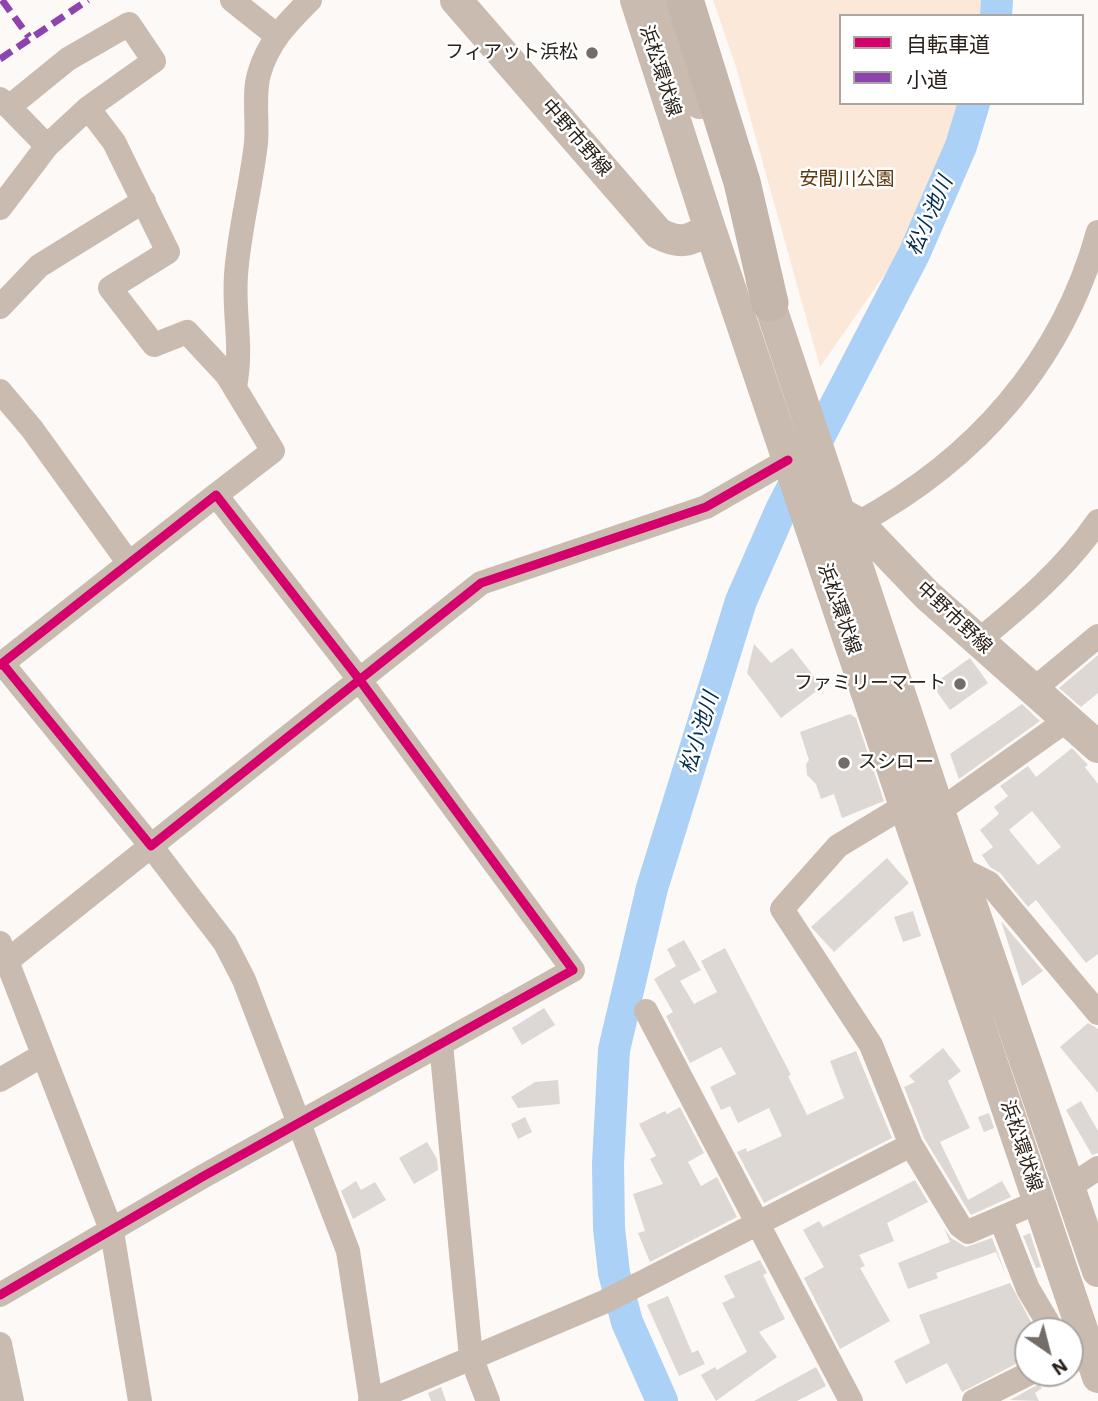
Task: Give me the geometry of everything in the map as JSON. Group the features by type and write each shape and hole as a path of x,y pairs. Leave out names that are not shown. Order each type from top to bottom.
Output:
{"highway":[{"path":"685,0 742,182 770,303"}],"main road":[{"name":"中野市野線","path":"456,0 658,233 672,241 686,242 710,229"},
{"path":"629,0 652,47"},
{"name":"浜松環状線","path":"636,0 710,229 1098,1376"},
{"name":"浜松環状線","path":"663,0 770,303 823,464 848,517 939,811 1098,1270"},
{"path":"804,505 848,517"},
{"name":"中野市野線","path":"848,517 927,595 1098,747"}],"street":[{"path":"232,0 276,35"},
{"path":"235,387 240,330 236,277 252,181 258,124 258,76 276,35 310,0"},
{"path":"0,208 47,146 88,108 154,61 129,24 68,60 5,103 47,146"},
{"path":"88,108 114,142 169,252 110,288 154,345 187,332 235,387 273,451 1,664 151,846 225,943 244,980 348,1251 371,1401 604,1302 911,1145"},
{"path":"0,307 39,267 144,201"},
{"path":"848,517 888,506 965,451 1002,411 1057,335 1085,279 1098,232"},
{"path":"0,391 128,562"},
{"path":"140,1401 112,1232 4,952 151,846 481,583 706,507 789,462"},
{"path":"0,1295 573,970 359,679 216,495"},
{"path":"978,640 1028,600 1084,542 1098,521"},
{"path":"1033,690 1098,636"},
{"path":"939,811 1067,720"},
{"path":"905,805 838,846 782,909 872,1045 911,1145 960,1226 968,1232 1040,1201"},
{"path":"958,868 989,883 1098,1013"},
{"path":"646,1011 851,1401"},
{"path":"441,1044 471,1357 488,1401"},
{"path":"0,1080 43,1055"},
{"path":"1068,1188 1098,1168"},
{"path":"1001,1220 1028,1289 1045,1317"},
{"path":"0,1344 12,1401"},
{"path":"1084,1364 1098,1376"},
{"path":"974,1401 1014,1381"}],"green space":[{"name":"安間川公園","path":"713,0 989,0 987,14 839,14 839,105 963,105 892,264 820,367 736,67"}],"building":[{"path":"754,644 771,663 792,648 822,687 781,718 747,673"},
{"path":"1098,655 1098,693 1081,707 1059,688"},
{"name":"ファミリーマート","path":"970,658 988,683 950,710 932,685"},
{"path":"1022,704 1040,721 959,779 950,754"},
{"path":"850,714 856,718 884,801 842,818 834,794 821,799 816,784 807,775 806,764 809,760 800,732"},
{"path":"1072,748 1088,765 1085,767 1098,784 1098,954 1086,963 1036,900 1028,907 982,855 993,847 980,830 999,814 994,807 1008,796 1000,786 1028,766 1036,777","holes":["1032,811 1061,847 1038,865 1009,830"]},
{"path":"887,858 909,883 834,952 811,927"},
{"path":"913,911 921,936 903,942 894,917"},
{"path":"1001,921 1043,971 1022,986"},
{"path":"684,940 701,970 680,981 694,1004 717,992 701,961 725,948 791,1075 788,1076 807,1115 844,1098 830,1061 856,1051 892,1138 764,1203 737,1152 746,1148 747,1152 782,1136 769,1108 738,1123 730,1106 721,1110 710,1087 736,1074 721,1047 690,1063 666,1016 673,1012 654,979 676,966 667,949"},
{"path":"544,1008 555,1025 522,1045 512,1028"},
{"path":"1088,1023 1098,1029 1098,1093 1060,1047"},
{"path":"943,1048 961,1071 948,1081 970,1128 940,1142 968,1200 1002,1181 1011,1197 971,1215 924,1138 904,1087 915,1082 909,1076"},
{"path":"558,1080 560,1104 518,1108 511,1097 535,1082"},
{"path":"1081,1101 1098,1131 1098,1153 1092,1155 1066,1110"},
{"path":"680,1107 704,1153 688,1162 701,1186 717,1177 737,1217 650,1262 638,1233 645,1231 633,1194 663,1184 650,1159 656,1156 639,1124"},
{"path":"989,1113 994,1128 984,1132 978,1117"},
{"path":"525,1117 532,1132 518,1139 511,1124"},
{"path":"427,1142 437,1159 438,1170 414,1184 399,1158"},
{"path":"915,1180 928,1202 887,1223 894,1241 859,1255 865,1266 860,1268 890,1321 840,1349 804,1278 824,1267 803,1230 819,1221 823,1227"},
{"path":"356,1181 361,1190 375,1182 386,1200 353,1219 341,1191"},
{"path":"944,1228 951,1238 966,1247 992,1238 1007,1277 996,1252 936,1273 938,1278 908,1289 898,1263 950,1242"},
{"path":"1030,1233 1041,1267 1036,1268 1023,1236"},
{"path":"760,1260 767,1273 763,1275 785,1319 759,1332 777,1357 716,1401 701,1375 715,1367 717,1370 747,1352 722,1303 735,1297 724,1276"},
{"path":"1010,1283 1028,1317 1014,1317 1014,1365 962,1392 947,1363 906,1384 894,1361 930,1343 919,1315"},
{"path":"668,1296 692,1353 698,1350 705,1364 679,1376 647,1305"},
{"path":"816,1367 826,1386 797,1401 754,1401"},
{"path":"441,1387 446,1401 431,1401 428,1393"},
{"path":"1034,1387 1042,1388 1035,1393 1039,1401 1010,1400"}],"waterway":[{"name":"松小池川","path":"996,14 997,0"},
{"name":"松小池川","path":"662,1401 627,1322 614,1273 609,1228 608,1164 614,1050 652,888 741,601 781,510 914,254 961,146 973,105"}],"marked path":[{"path":"2,0 29,37"},
{"path":"0,59 88,0"}],"cycle path":[{"path":"2,663 151,846 481,583 706,507 788,460"},
{"path":"0,665 216,495 359,679 573,970 202,1177 0,1295"}],"place":[{"name":"フィアット浜松","path":"592,53"},
{"name":"ファミリーマート","path":"960,684"},
{"name":"スシロー","path":"844,763"}]}
